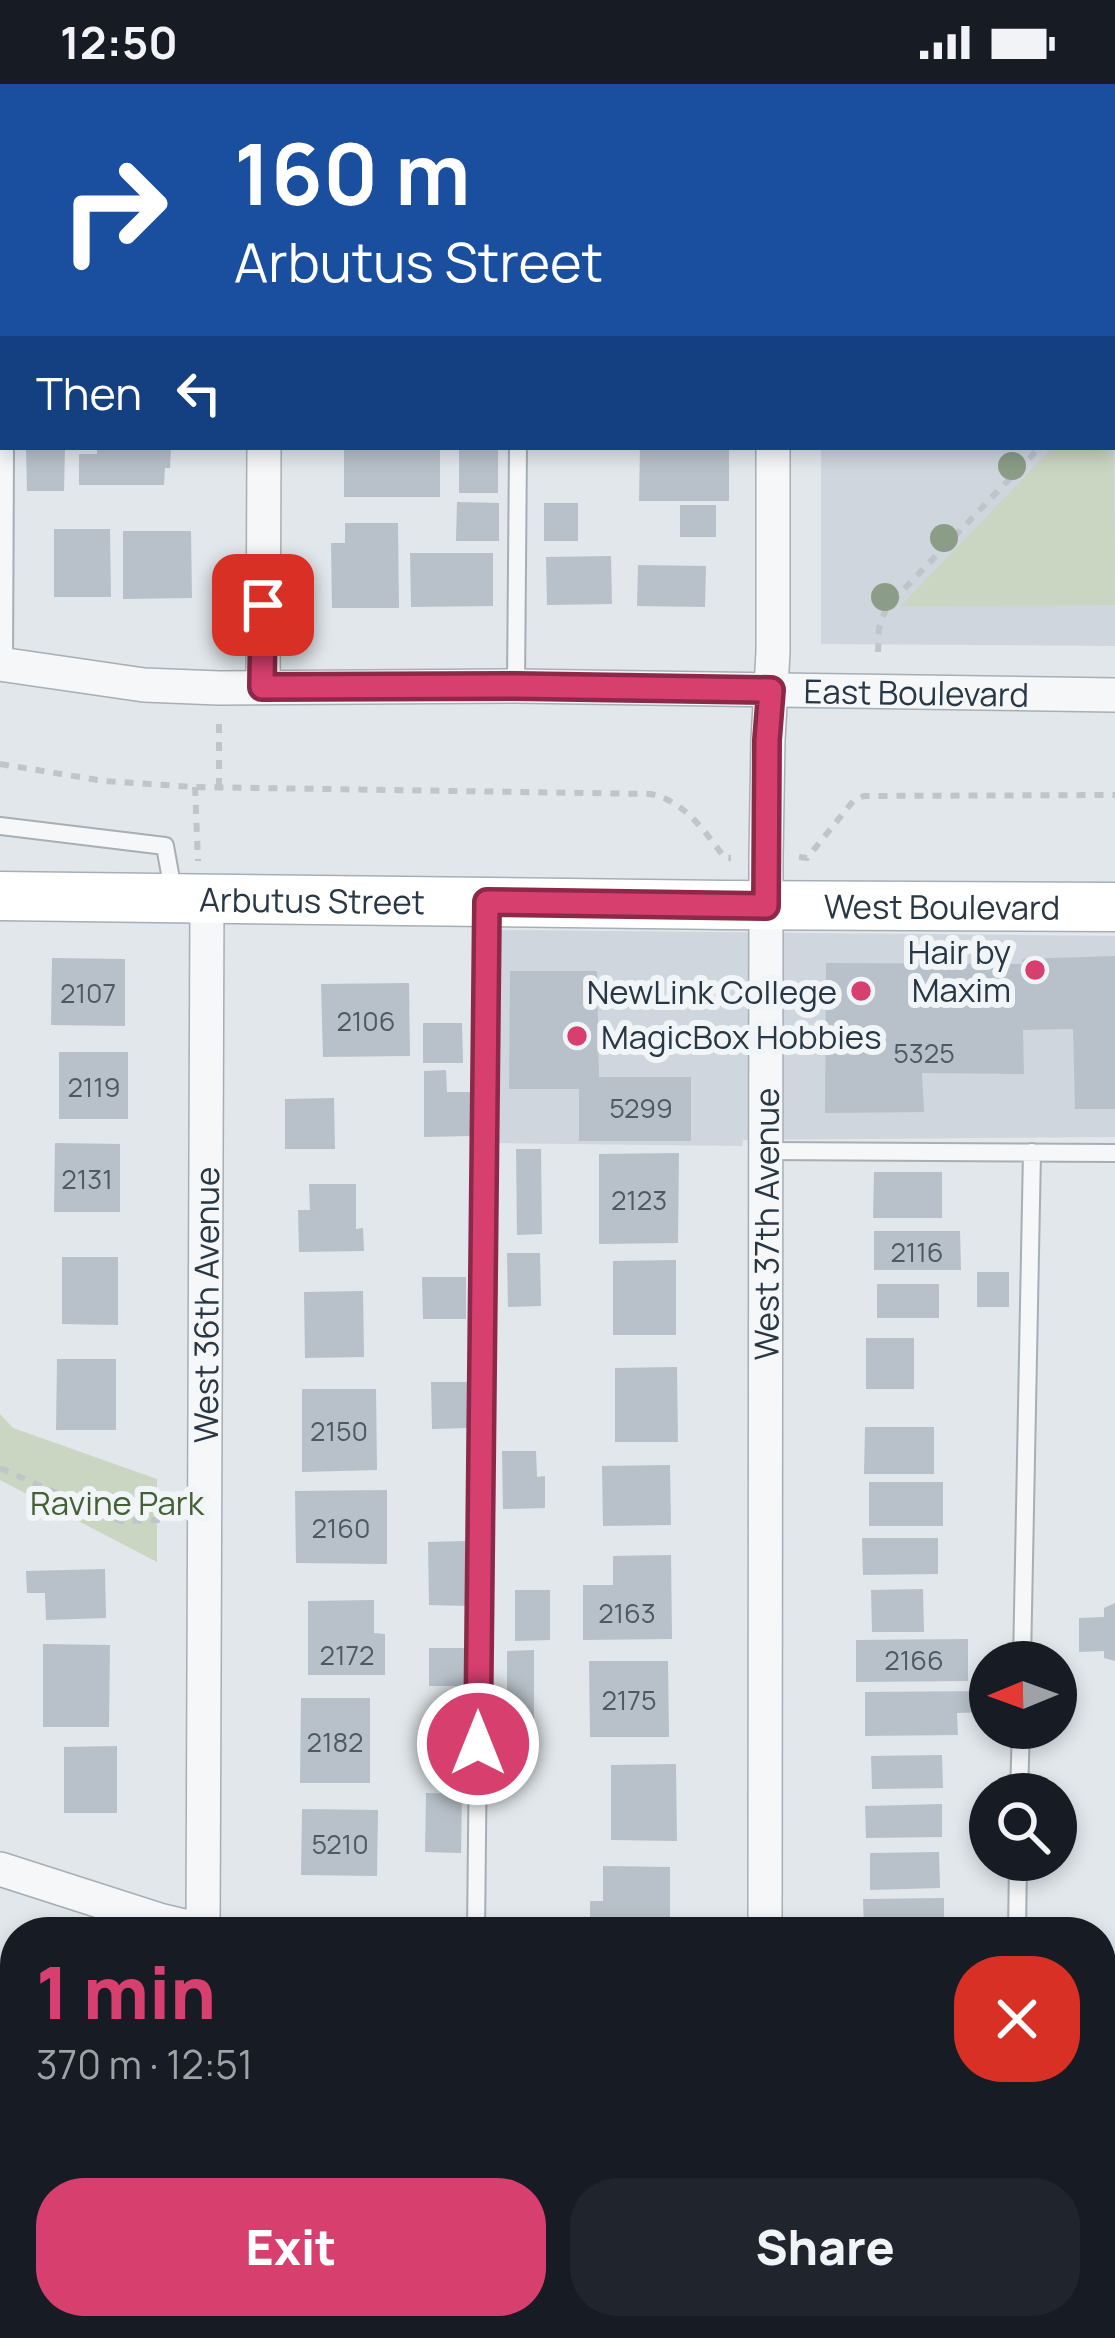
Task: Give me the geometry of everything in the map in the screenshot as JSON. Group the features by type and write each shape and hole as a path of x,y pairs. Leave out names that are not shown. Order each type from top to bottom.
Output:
{"main road":[{"name":"Arbutus Street","path":"0,896 193,885 487,902 766,906"},
{"name":"West Boulevard","path":"766,906 1115,907"}],"street":[{"path":"262,687 264,450"},
{"name":"West 37th Avenue","path":"765,1917 766,906 773,450"},
{"name":"East Boulevard","path":"2,665 144,685 1115,695"},
{"name":"West 36th Avenue","path":"193,885 205,1917"},
{"path":"0,1869 150,1917"}],"lane":[{"path":"2,665 5,450"},
{"path":"516,686 518,450"},
{"path":"0,826 165,847 193,885"},
{"path":"476,1917 487,902"},
{"path":"766,1151 1115,1153"},
{"path":"1022,1641 1032,1152"},
{"path":"1017,1917 1018,1881"}],"path":[{"path":"878,652 886,608 1037,450"},
{"path":"219,720 219,787"},
{"path":"0,764 104,781 195,787 650,794 664,796 696,820 725,858"},
{"path":"193,885 195,787"},
{"path":"807,858 854,800 864,796 1115,796"},
{"path":"0,1468 119,1521 162,1520"}],"shaded area":[{"path":"821,450 1115,450 1115,646 821,644"},
{"path":"497,930 1115,936 1115,1137 743,1140 742,1146 497,1143"}],"green space":[{"path":"1050,450 1114,450 1115,605 901,606"},
{"name":"Ravine Park","path":"0,1414 13,1428 157,1479 157,1562 0,1480"}],"building":[{"path":"26,450 65,450 64,491 27,491"},
{"path":"97,450 171,450 170,468 165,468 164,485 79,485 79,454 97,454"},
{"path":"344,450 440,450 440,497 344,497"},
{"path":"459,450 498,450 498,493 459,493"},
{"path":"640,450 729,450 729,501 639,501"},
{"path":"457,502 499,503 499,541 456,541"},
{"path":"544,503 578,503 578,541 544,541"},
{"path":"680,505 716,505 716,537 680,537"},
{"path":"345,523 398,523 399,608 332,608 331,543 345,543"},
{"path":"54,529 110,529 111,597 54,597"},
{"path":"123,531 191,531 192,598 123,599"},
{"path":"410,553 493,553 493,606 411,607"},
{"path":"611,556 612,604 547,605 546,557"},
{"path":"638,565 706,566 705,607 637,606"},
{"path":"1115,956 1115,1109 1075,1109 1073,1029 1023,1030 1024,1074 922,1073 924,1112 825,1113 826,963 1022,964 1023,959"},
{"path":"52,958 125,959 125,1026 51,1025"},
{"path":"510,971 597,971 599,1077 691,1077 691,1141 579,1141 579,1089 509,1089"},
{"path":"409,983 410,1056 323,1057 321,984"},
{"path":"423,1023 462,1023 463,1063 423,1063"},
{"path":"59,1052 128,1052 128,1119 59,1119"},
{"path":"446,1070 447,1092 471,1092 472,1136 424,1137 424,1071"},
{"path":"334,1098 335,1149 285,1149 285,1099"},
{"path":"55,1143 120,1144 120,1212 54,1212"},
{"path":"516,1149 541,1149 542,1234 517,1235"},
{"path":"679,1153 678,1243 599,1244 599,1154"},
{"path":"874,1172 942,1172 942,1218 873,1218"},
{"path":"309,1184 356,1184 356,1229 363,1228 364,1251 299,1252 298,1210 310,1210"},
{"path":"874,1231 960,1231 961,1270 874,1270"},
{"path":"507,1253 540,1253 541,1306 508,1307"},
{"path":"62,1257 118,1257 118,1325 62,1324"},
{"path":"676,1260 676,1335 613,1335 613,1261"},
{"path":"977,1272 1009,1272 1009,1307 977,1307"},
{"path":"422,1277 466,1277 466,1319 423,1319"},
{"path":"877,1284 939,1284 939,1318 877,1318"},
{"path":"363,1291 364,1357 305,1358 304,1292"},
{"path":"866,1338 914,1338 914,1389 866,1389"},
{"path":"57,1359 116,1359 116,1430 56,1430"},
{"path":"677,1367 678,1442 615,1442 615,1368"},
{"path":"431,1382 468,1382 468,1428 432,1429"},
{"path":"302,1389 376,1389 377,1470 302,1472"},
{"path":"865,1427 934,1427 934,1474 864,1474"},
{"path":"502,1451 536,1451 537,1477 545,1476 545,1508 503,1509"},
{"path":"670,1465 671,1525 603,1526 602,1466"},
{"path":"869,1482 943,1482 943,1526 869,1526"},
{"path":"387,1490 387,1564 296,1563 295,1491"},
{"path":"862,1538 938,1538 938,1574 863,1575"},
{"path":"465,1541 466,1606 429,1605 428,1542"},
{"path":"671,1555 672,1639 583,1640 583,1585 613,1585 613,1556"},
{"path":"105,1569 106,1618 46,1620 45,1593 27,1593 26,1571"},
{"path":"923,1589 924,1632 872,1632 871,1590"},
{"path":"515,1590 550,1590 550,1640 515,1641"},
{"path":"374,1600 374,1633 385,1634 385,1675 308,1675 308,1601"},
{"path":"1115,1603 1115,1661 1104,1658 1104,1651 1079,1652 1079,1618 1104,1617 1104,1608"},
{"path":"968,1639 968,1681 856,1682 856,1640"},
{"path":"43,1644 110,1645 109,1727 43,1727"},
{"path":"429,1648 464,1648 464,1686 429,1686"},
{"path":"534,1650 534,1721 507,1721 507,1651"},
{"path":"589,1661 668,1661 669,1737 590,1737"},
{"path":"969,1691 969,1713 957,1713 958,1735 865,1736 865,1692"},
{"path":"301,1698 370,1698 370,1783 300,1783"},
{"path":"431,1722 463,1722 462,1762 430,1762"},
{"path":"117,1746 117,1813 64,1813 64,1747"},
{"path":"942,1755 943,1788 872,1789 871,1756"},
{"path":"676,1764 677,1841 611,1840 611,1765"},
{"path":"426,1793 462,1794 461,1853 425,1852"},
{"path":"942,1804 942,1837 866,1838 865,1806"},
{"path":"302,1809 378,1810 377,1876 301,1875"},
{"path":"939,1852 940,1888 870,1890 870,1853"},
{"path":"603,1866 670,1867 670,1917 590,1917 590,1901 603,1901"},
{"path":"944,1898 944,1917 864,1917 863,1899"}],"place":[{"name":"Hair by Maxim","path":"1035,970"},
{"name":"NewLink College","path":"861,991"},
{"name":"MagicBox Hobbies","path":"577,1036"}],"route":[{"path":"263,605 262,687 771,690 766,906 487,902 478,1744"}]}
